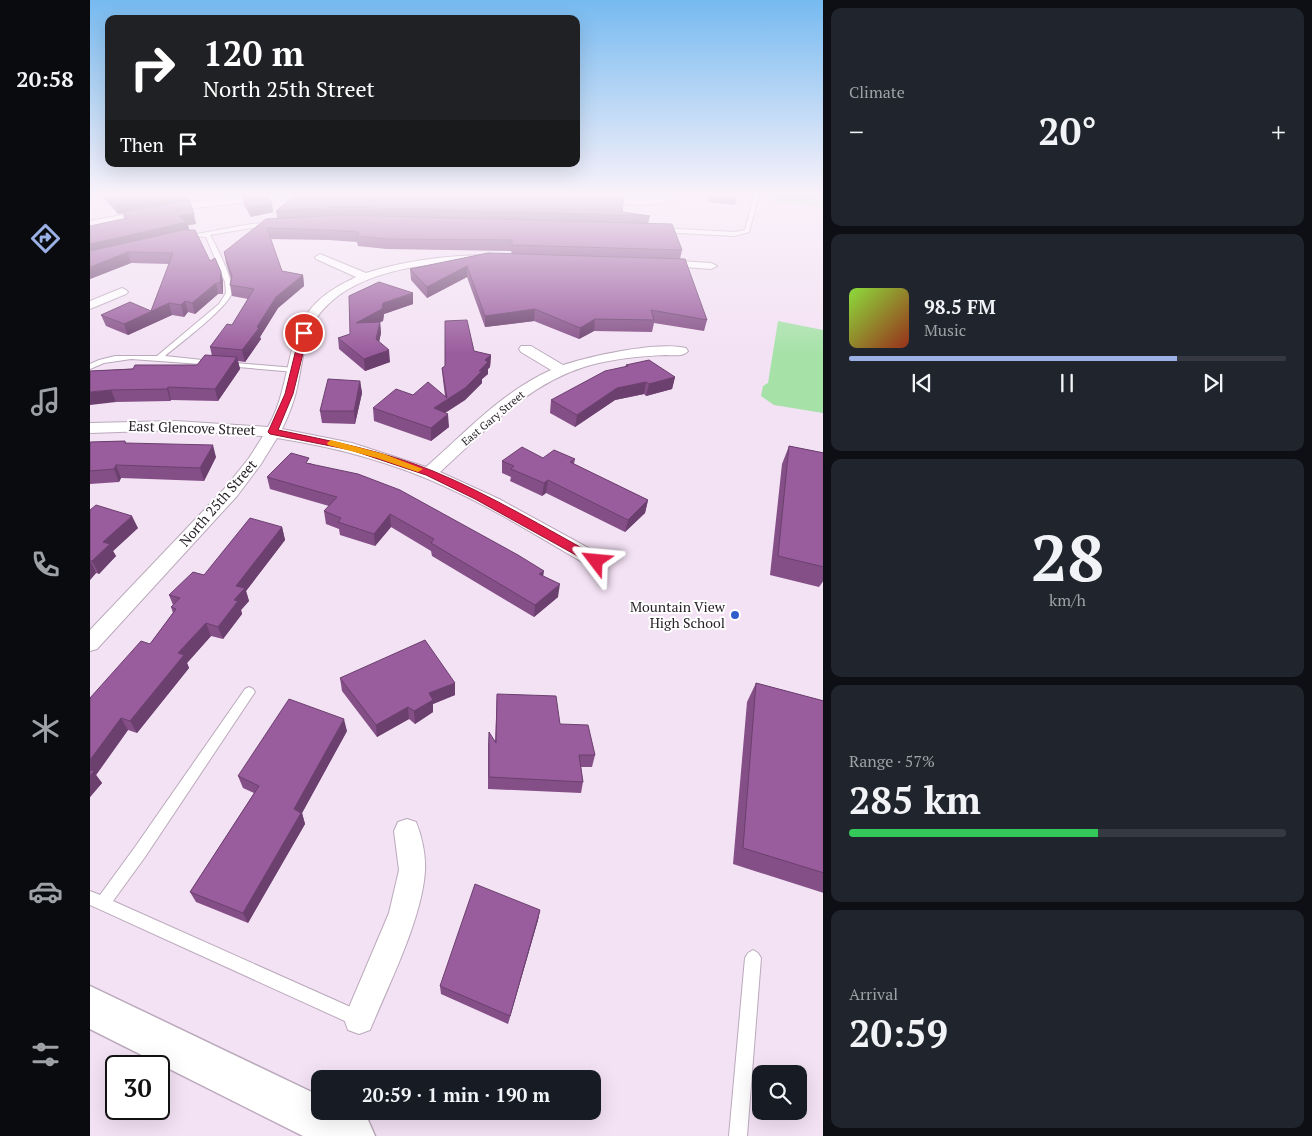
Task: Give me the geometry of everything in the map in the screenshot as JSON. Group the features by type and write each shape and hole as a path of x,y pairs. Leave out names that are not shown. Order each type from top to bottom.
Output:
{"main road":[{"path":"90,1007 352,1136"}],"street":[{"path":"320,257 365,278"},
{"name":"North 25th Street","path":"90,643 236,486 257,459 273,432 285,406 304,333 312,316 329,298 340,290 365,278 394,268 425,262 473,258 508,258"},
{"path":"653,263 711,266"},
{"path":"90,306 122,292"},
{"path":"526,349 562,371"},
{"name":"East Gary Street","path":"429,473 518,396 539,381 596,360 628,354 682,351"},
{"name":"East Glencove Street","path":"90,428 179,425 273,432 354,448 429,473 478,496 596,561"},
{"path":"359,1019 403,914 412,870 407,832"}],"lane":[{"path":"158,359 221,305 229,293 228,282 213,248"},
{"path":"90,367 101,360 114,358 158,359 295,370"},
{"path":"249,692 140,852 96,901 359,1019"},
{"path":"738,1136 753,958"}],"green space":[{"path":"778,321 823,330 823,413 774,405 761,396 763,386 768,383"}],"building":[{"path":"103,248 204,248 210,261 215,258 221,272 220,283 216,283 192,303 185,301 181,305 169,303 124,324 101,315 130,302 151,311 173,253 128,252 90,267 90,251"},
{"path":"229,248 274,248 282,271 303,275 276,297 257,327 259,328 242,350 210,347 227,324 232,325 254,289 230,285 232,276 224,252"},
{"path":"614,248 681,248 682,250"},
{"path":"488,253 685,259 707,320 651,310 654,320 595,319 580,328 535,309 485,316 467,266 427,287 410,269"},
{"path":"379,282 413,293 383,303 382,309 356,323 380,322 376,339 389,350 364,359 338,338 350,334 349,296"},
{"path":"467,320 474,351 491,355 485,360 488,362 479,371 482,371 465,388 434,408 448,414 431,428 373,408 396,389 413,395 428,382 447,398 442,368 445,366 445,321"},
{"path":"205,355 237,357 215,389 168,387 167,389 90,392 90,371 133,369 135,365 197,365"},
{"path":"649,360 675,377 649,384 646,382 617,388 577,415 551,400 605,371"},
{"path":"328,379 360,381 354,411 320,411"},
{"path":"125,441 125,443 213,445 200,468 116,465 114,469 90,471 90,442"},
{"path":"789,446 823,453 823,567 778,556"},
{"path":"522,447 543,458 554,450 575,459 570,462 648,500 628,520 548,480 544,483 511,469 514,466 502,461"},
{"path":"291,453 309,458 306,463 358,474 400,490 518,555 544,571 539,574 560,584 535,605 431,543 434,539 390,514 374,534 338,522 341,518 324,511 337,497 267,477"},
{"path":"96,505 132,516 103,542 110,544 92,561 90,560 90,510"},
{"path":"250,518 282,527 236,586 245,588 234,600 238,601 218,627 206,623 178,653 184,655 130,721 121,718 90,760 90,698 141,641 150,644 176,609 171,607 180,598 169,595 193,572 204,575"},
{"path":"425,640 455,683 429,693 433,700 414,711 408,707 376,725 340,678"},
{"path":"756,683 823,701 823,873 743,848"},
{"path":"497,694 556,696 560,724 588,725 595,755 579,755 583,782 489,777 489,732 496,743"},
{"path":"289,699 344,719 294,809 301,813 243,913 190,892 259,786 238,776"},
{"path":"475,884 540,910 510,1016 440,986"}],"slow traffic":[{"path":"331,443 381,456 418,469"}],"place":[{"name":"Mountain View High School","path":"735,615"}],"route":[{"path":"304,333 289,394 273,432 354,448 429,473 478,496 596,561"}]}
